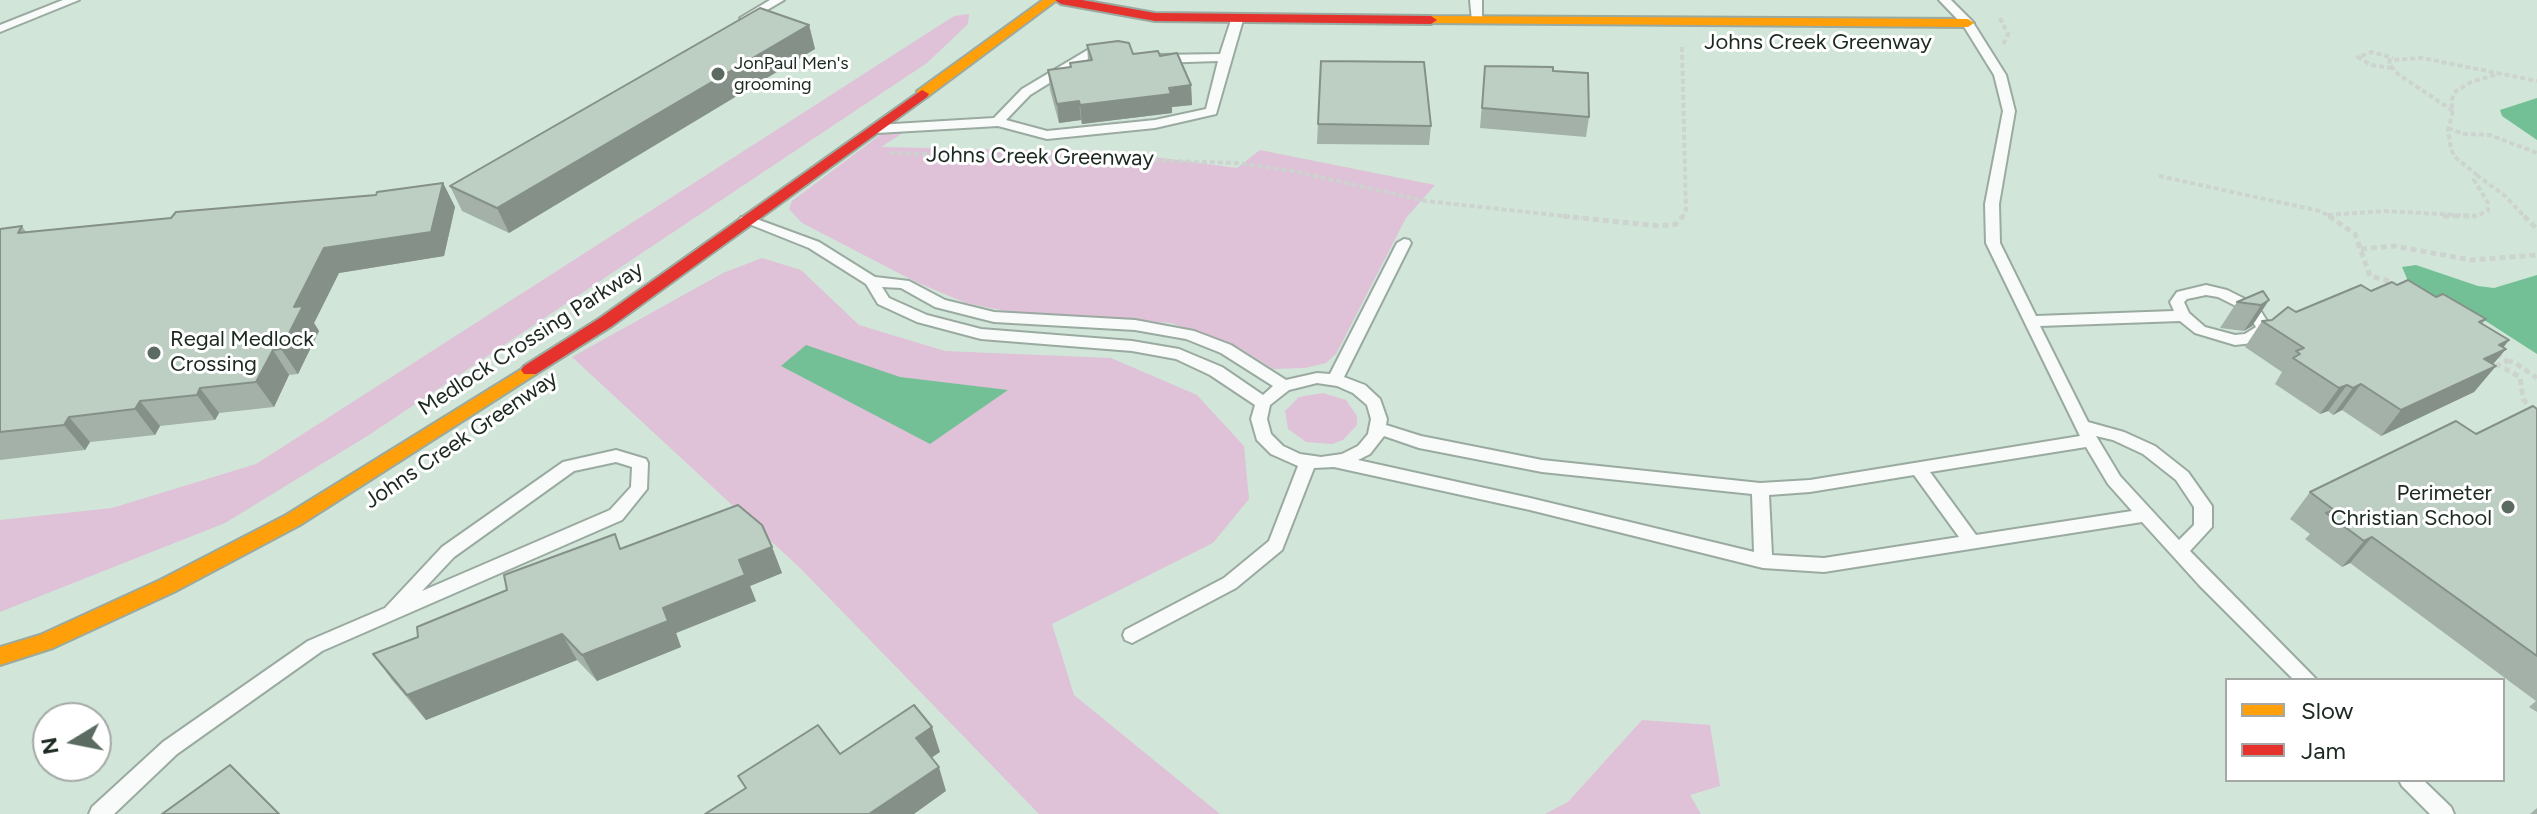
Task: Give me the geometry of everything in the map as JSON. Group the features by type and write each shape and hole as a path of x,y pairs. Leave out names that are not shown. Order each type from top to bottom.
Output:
{"street":[{"name":"Medlock Crossing Parkway","path":"0,656 46,642 167,586 293,520 606,322 1051,0"},
{"path":"1061,0 1155,17 1237,20 1968,23"}],"lane":[{"path":"737,24 778,0"},
{"path":"1476,0 1478,21"},
{"path":"1945,0 1968,23 2000,75 2009,111 1992,204 1993,243 2086,433 2114,480 2179,551 2305,678"},
{"path":"1,28 69,1"},
{"path":"870,130 998,122 1047,135 1155,124 1212,111 1237,20"},
{"path":"998,122 1026,92 1096,49 1125,54"},
{"path":"1139,56 1225,57"},
{"path":"746,220 814,245 872,281 904,284 940,304 994,317 1135,325 1189,335 1226,349 1284,386"},
{"path":"1335,380 1404,243"},
{"path":"872,281 883,301 922,319 981,334 1132,346 1179,354 1216,371 1263,403"},
{"path":"2030,321 2183,316 2200,330 2235,340 2248,339 2264,329 2252,308 2222,293 2206,290 2182,295 2177,302 2183,316"},
{"path":"1335,461 1364,450 1376,435 1379,419 1374,403 1359,389 1335,380 1317,378 1284,386 1263,403 1259,419 1263,436 1277,450 1308,461 1335,461 1484,493 1763,561 1824,565 2146,515"},
{"path":"1378,428 1419,442 1542,466 1760,489 1810,486 1918,468 2086,433 2118,436 2149,450 2182,476 2203,506 2203,527 2179,551"},
{"path":"99,814 170,748 315,646 391,613 616,515 639,489 640,463 616,456 569,466 448,552 391,613"},
{"path":"1132,635 1230,583 1276,545 1308,461"},
{"path":"1918,468 1972,542"},
{"path":"1760,489 1763,561"},
{"path":"2411,782 2444,814"}],"path":[{"path":"1981,44 2004,45 2008,34 1999,16"},
{"name":"Johns Creek Greenway","path":"885,153 1238,163 1293,171 1426,201 1659,226 1676,224 1686,212 1681,48 1685,44"},
{"path":"2393,68 2371,65 2358,57 2372,52 2393,58 2422,58 2537,81"},
{"path":"2393,58 2389,64 2393,68 2453,111"},
{"path":"2495,75 2471,82 2456,91 2451,101 2453,111 2448,141 2455,157 2505,196 2537,229"},
{"path":"2448,128 2464,134 2490,135 2537,153"},
{"path":"2159,176 2296,205 2327,215 2355,234 2370,276 2393,282 2397,296"},
{"path":"2327,215 2385,211 2475,216 2488,211 2488,203 2474,180 2478,176"},
{"path":"2361,249 2394,246 2471,260 2537,255"},
{"path":"2495,353 2537,378"},
{"path":"2507,361 2498,365 2520,377 2523,399 2537,415"}],"shaded area":[{"path":"969,14 968,24 927,63 369,435 225,523 0,612 0,520 112,508 256,464 954,16"},
{"path":"2537,98 2537,140 2502,116 2500,110"},
{"path":"906,131 881,147 1116,152 1237,168 1260,150 1435,185 1406,218 1336,354 1326,363 1305,368 1273,369 1240,348 1171,323 1010,312 966,303 916,282 802,223 789,209 792,201 884,132"},
{"path":"762,258 801,270 859,325 945,351 1111,358 1197,395 1244,446 1249,499 1213,543 1052,624 1074,695 1220,814 1039,814 800,568 572,357 723,273"},
{"path":"2416,265 2478,286 2494,288 2537,275 2537,354 2481,318 2411,288 2402,267"},
{"path":"806,345 900,377 1008,390 930,444 781,366"},
{"path":"1323,393 1346,400 1357,416 1357,425 1343,440 1332,444 1306,442 1288,429 1285,411 1299,397"},
{"path":"1642,720 1710,725 1720,786 1690,795 1701,814 1545,814 1568,802"}],"building":[{"path":"760,8 809,25 497,208 450,186"},
{"path":"1118,41 1129,43 1133,54 1158,51 1160,56 1177,53 1191,85 1169,88 1171,94 1080,105 1079,101 1057,104 1048,70 1092,60 1087,45"},
{"path":"1321,61 1424,62 1431,126 1318,124"},
{"path":"1485,66 1553,67 1553,71 1588,73 1589,117 1482,108"},
{"name":"Regal Medlock Crossing","path":"443,183 431,232 324,248 294,307 303,306 281,349 273,350 256,382 200,388 197,395 140,401 135,409 69,417 64,425 0,432 0,229 22,226 18,233 171,218 176,212 376,195 377,192"},
{"path":"2408,280 2436,297 2443,294 2486,319 2479,322 2509,340 2499,345 2506,349 2484,359 2496,366 2401,410 2361,384 2353,388 2347,385 2339,388 2293,358 2300,354 2296,351 2304,348 2262,321 2272,320 2288,307 2296,312 2361,285 2371,291 2392,282 2397,285"},
{"path":"2263,291 2269,300 2261,305 2237,302"},
{"path":"2533,406 2537,409 2537,656 2372,537 2364,541 2326,513 2334,510 2310,492 2456,421 2476,434"},
{"path":"738,505 762,525 772,547 739,560 745,575 663,608 668,621 582,655 562,634 407,695 373,654 418,637 417,627 507,590 504,575 615,534 620,549"},
{"path":"914,705 932,727 916,738 939,767 869,814 705,814 746,788 738,776 818,725 840,754"},
{"path":"230,765 279,814 162,814"}],"traffic: slow":[{"path":"922,94 1051,0"},
{"path":"1431,20 1968,23"},
{"path":"0,656 46,642 167,586 293,520 530,370"}],"traffic: jam":[{"path":"1061,0 1155,17 1431,20"},
{"path":"530,370 606,322 922,94"}],"place":[{"name":"JonPaul Men's grooming","path":"718,74"},
{"name":"Regal Medlock Crossing","path":"154,353"},
{"name":"Perimeter Christian School","path":"2508,507"}]}
